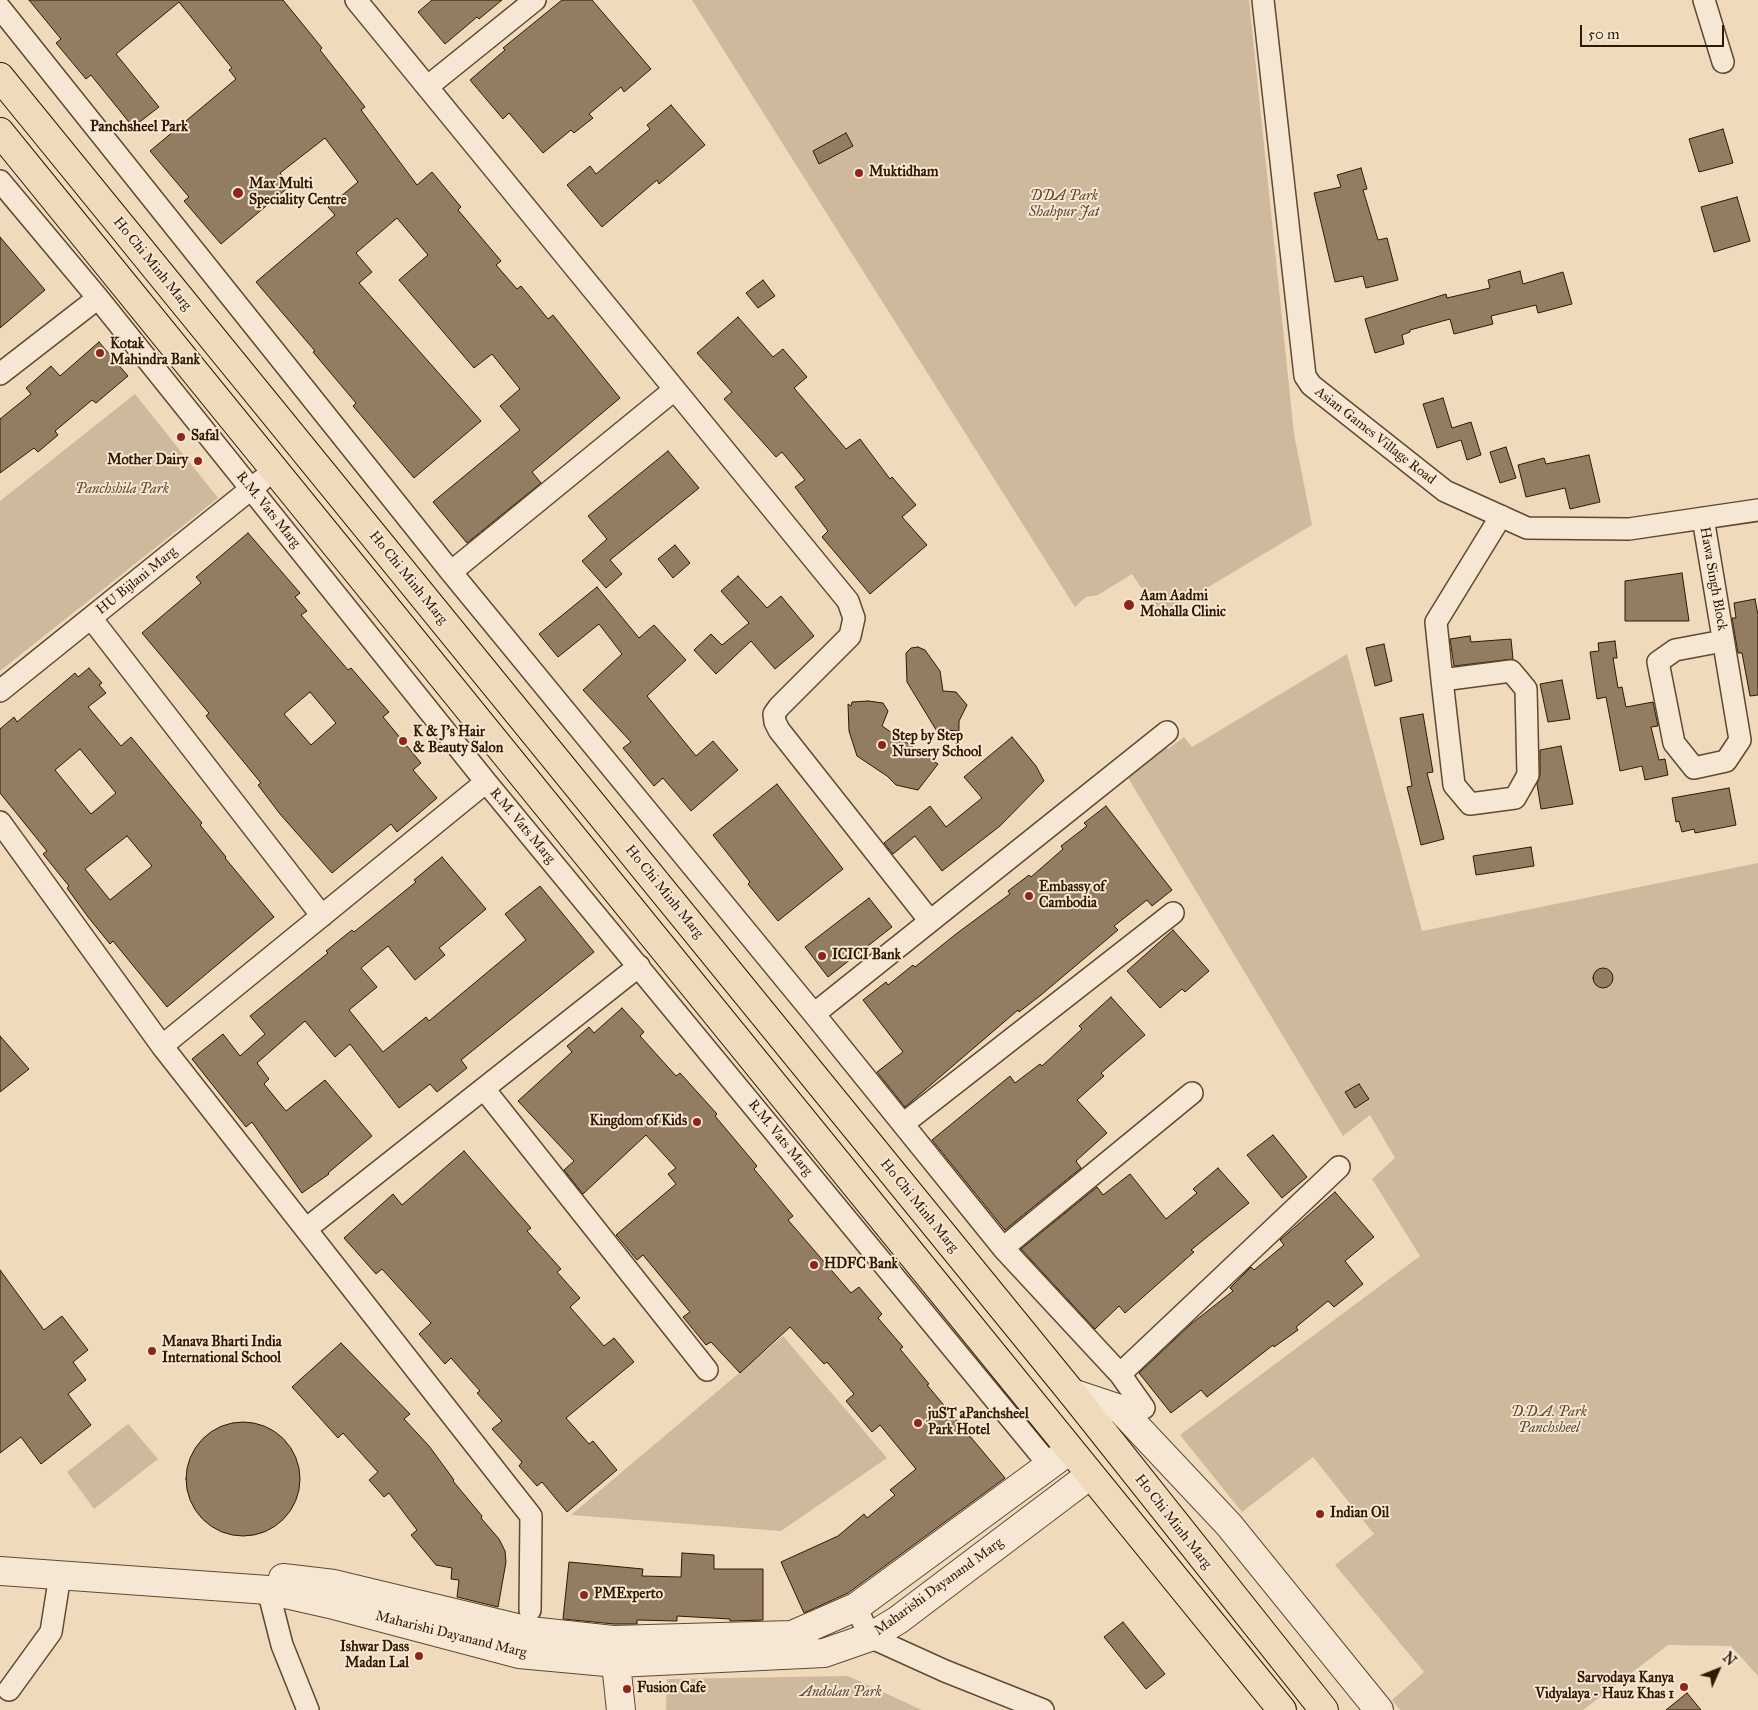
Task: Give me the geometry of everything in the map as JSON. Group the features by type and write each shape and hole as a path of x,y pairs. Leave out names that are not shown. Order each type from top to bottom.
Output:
{"main road":[{"name":"Ho Chi Minh Marg","path":"0,77 1072,1393 1324,1710"},
{"path":"0,132 274,470 1060,1458 1090,1475 1282,1710"}],"street":[{"path":"356,0 848,601 854,618 850,636 779,707 774,714 775,722 779,730 930,920"},
{"path":"427,87 535,0"},
{"name":"Asian Games Village Road","path":"1263,0 1305,376 1319,393 1445,491 1528,528 1629,528 1758,510"},
{"path":"1704,0 1723,62"},
{"path":"0,8 450,572 814,1014 1003,1248 1120,1374 1144,1408"},
{"name":"R.M. Vats Marg","path":"0,181 98,298 486,782 639,966 1060,1458"},
{"path":"0,374 98,298"},
{"path":"450,572 674,390"},
{"name":"HU Bijlani Marg","path":"0,691 274,470"},
{"path":"1442,680 1511,672 1526,689 1528,775 1515,798 1470,804 1454,785 1442,680 1436,622 1501,516"},
{"name":"Hawa Singh Block","path":"1703,518 1740,740 1726,761 1694,768 1674,743 1658,662 1674,650 1723,641"},
{"path":"91,618 322,916"},
{"path":"814,1014 1167,732"},
{"path":"162,1046 486,782"},
{"path":"0,822 162,1046 531,1516 530,1610"},
{"path":"903,1124 1172,913"},
{"path":"306,1229 639,966"},
{"path":"484,1089 707,1370"},
{"path":"1003,1248 1192,1094"},
{"path":"1120,1374 1339,1167"},
{"path":"1072,1393 1120,1409 1229,1526 1379,1710"},
{"name":"Maharishi Dayanand Marg","path":"615,1652 792,1635 856,1607 1060,1458"},
{"name":"Maharishi Dayanand Marg","path":"0,1553 256,1575 332,1594 519,1654 615,1652 824,1653 870,1637 898,1620 1090,1475"},
{"path":"1015,1492 1032,1517"},
{"path":"960,1531 980,1558"},
{"name":"Maharishi Dayanand Marg","path":"0,1572 332,1594"},
{"path":"9,1690 51,1632 60,1575"},
{"path":"268,1590 282,1645 308,1710"},
{"path":"856,1607 870,1637 945,1671 1043,1710"},
{"path":"615,1652 621,1710"}],"green space":[{"name":"DDA Park Shahpur Jat","path":"692,0 1249,0 1294,434 1312,525 1160,616 1132,574 1098,595 1086,597 1075,607"},
{"name":"Panchshila Park","path":"135,394 218,498 0,671 0,501"},
{"name":"D.D.A. Park Panchsheel","path":"1347,654 1422,931 1758,863 1758,1676 1731,1646 1668,1645 1583,1710 1400,1710 1392,1700 1424,1672 1335,1565 1374,1534 1313,1457 1242,1512 1180,1435 1420,1256 1372,1179 1395,1158 1370,1115 1343,1136 1127,776 1163,745 1168,749 1184,737 1192,747"},
{"path":"783,1336 887,1458 781,1531 571,1515"},
{"path":"128,1424 158,1459 94,1509 67,1472"},
{"name":"Andolan Park","path":"848,1676 922,1710 666,1710 667,1679"}],"building":[{"path":"29,0 283,0 322,48 320,50 365,107 361,110 417,185 432,172 461,207 458,210 501,261 496,265 517,289 521,286 548,319 553,315 620,398 532,472 541,483 467,543 433,502 520,430 500,406 520,389 492,354 474,368 399,280 428,255 397,218 356,253 372,272 359,283 481,421 414,478 353,406 356,403 313,352 315,351 256,282 335,215 328,207 358,182 325,138 280,173 291,185 221,244 184,201 189,197 150,151 236,79 229,70 232,68 179,2 116,54 159,107 133,127 91,75 86,79 56,43 61,39"},
{"path":"432,0 502,0 479,19 477,17 445,44 418,12"},
{"path":"562,0 592,0 651,69 624,92 621,87 589,114 593,118 574,133 571,130 543,153 509,113 503,119 470,80 505,50 503,48"},
{"path":"671,105 705,145 659,184 657,180 602,227 567,185 590,166 596,174 650,129 647,125"},
{"path":"1723,129 1733,163 1699,172 1689,139"},
{"path":"846,133 853,146 819,164 813,151"},
{"path":"1361,168 1367,189 1363,190 1378,240 1387,238 1398,280 1366,288 1363,276 1335,282 1314,193 1341,187 1337,175"},
{"path":"1737,197 1750,241 1714,252 1701,207"},
{"path":"0,237 45,290 0,328"},
{"path":"1520,271 1523,284 1563,272 1572,304 1538,313 1536,305 1491,316 1493,324 1454,334 1450,319 1410,330 1410,332 1402,335 1404,344 1375,353 1365,319 1446,294 1447,298 1490,288 1488,280"},
{"path":"763,280 775,296 758,308 746,293"},
{"path":"738,317 773,357 783,349 807,377 794,388 846,449 860,439 890,479 892,477 916,505 902,517 927,545 870,594 822,537 828,531 795,487 805,480 782,452 776,457 724,399 732,392 697,353"},
{"path":"99,342 128,376 96,403 92,400 55,431 58,435 38,452 34,448 0,473 0,419 31,394 26,388 51,366 60,376"},
{"path":"1443,398 1452,428 1471,422 1481,455 1467,460 1461,440 1437,448 1423,404"},
{"path":"1506,447 1516,478 1500,483 1490,452"},
{"path":"668,451 699,488 610,560 622,574 606,588 582,561 607,539 588,516"},
{"path":"1589,455 1600,502 1570,509 1565,488 1526,497 1518,465 1544,458 1546,464"},
{"path":"248,533 300,593 295,597 307,611 301,615 348,670 351,668 389,712 383,717 421,763 413,770 437,798 397,832 391,824 332,873 280,814 258,785 261,783 206,716 209,713 142,633 201,583 196,577","holes":["310,692 336,723 311,745 284,714"]},
{"path":"675,545 690,563 673,578 658,559"},
{"path":"1682,573 1689,621 1625,621 1625,581"},
{"path":"738,576 767,608 781,596 814,636 775,669 751,641 716,674 694,650 711,634 722,645 749,623 721,591"},
{"path":"597,587 639,638 654,625 686,660 647,696 696,756 713,741 738,770 691,811 663,778 654,786 623,748 631,742 583,690 622,654 599,624 558,657 539,634"},
{"path":"1755,599 1758,615 1758,695 1750,696 1742,653 1738,653 1732,618 1736,618 1734,603"},
{"path":"1470,636 1471,642 1511,639 1513,659 1454,666 1450,639"},
{"path":"1615,641 1617,658 1613,658 1618,688 1622,687 1626,707 1653,702 1658,726 1651,727 1659,760 1665,759 1668,775 1645,780 1642,766 1620,771 1606,697 1597,699 1590,652 1599,651 1598,643"},
{"path":"1384,644 1392,681 1375,686 1366,648"},
{"path":"918,647 925,650 940,671 943,691 956,692 967,705 959,721 959,731 946,730 938,733 907,682 906,653 911,648"},
{"path":"89,668 102,683 99,685 106,693 88,707 121,746 131,737 202,823 200,825 225,858 274,917 167,1007 113,941 110,944 88,917 67,888 69,886 43,854 47,851 0,793 0,729 14,717 17,722 75,673 78,677","holes":["80,749 116,793 91,814 55,770","127,836 152,866 110,900 85,869"]},
{"path":"1562,680 1570,719 1548,722 1540,684"},
{"name":"Step by Step Nursery School","path":"868,701 883,703 888,711 882,726 938,764 918,790 896,785 887,776 857,756 849,731 848,704 851,706 852,702"},
{"path":"1423,714 1433,772 1427,773 1444,839 1421,845 1407,787 1412,786 1400,718"},
{"path":"1012,737 1036,766 1044,781 1000,826 942,871 915,836 893,854 884,843 930,806 946,827 982,798 964,777"},
{"path":"1561,746 1573,804 1541,809 1537,784 1540,775 1540,750"},
{"path":"777,784 843,869 778,921 748,884 750,882 713,835"},
{"path":"1729,788 1736,825 1695,833 1694,829 1682,832 1679,821 1676,822 1672,798"},
{"path":"1106,806 1172,890 1152,906 1147,900 1114,926 1118,930 1041,995 1019,1012 1018,1010 905,1107 877,1072 903,1052 863,1000 886,982 888,985 913,965 915,967 1010,894 1008,891 1029,875 1031,877 1063,849 1061,846 1087,826 1084,823"},
{"path":"1531,847 1534,866 1476,875 1473,856"},
{"path":"442,857 486,909 439,948 445,955 415,980 388,946 361,968 377,987 349,1010 383,1052 426,1017 429,1021 526,940 505,914 540,886 594,952 461,1060 467,1068 437,1092 430,1084 399,1108 350,1044 335,1057 305,1021 257,1063 269,1079 264,1084 286,1111 325,1080 372,1136 329,1174 302,1193 252,1122 246,1127 192,1059 223,1034 240,1056 265,1034 250,1016 328,953 326,951 352,930 354,932 416,882 414,880"},
{"path":"869,898 892,927 828,977 805,947"},
{"path":"1173,930 1209,971 1185,992 1182,989 1160,1008 1127,971"},
{"path":"1599,968 1607,968 1613,974 1613,982 1607,988 1599,988 1593,982 1593,974"},
{"path":"1111,997 1145,1035 1101,1073 1104,1076 1077,1100 1107,1133 1076,1161 1081,1168 1005,1230 932,1140 1010,1076 1015,1083 1040,1064 1042,1066 1082,1029 1079,1026"},
{"path":"622,1008 644,1032 640,1036 676,1076 680,1073 717,1114 715,1116 757,1166 754,1169 793,1216 788,1220 851,1293 859,1287 882,1314 878,1318 903,1347 900,1349 929,1384 927,1385 1005,1478 848,1593 804,1613 781,1562 838,1536 864,1514 867,1518 895,1495 890,1490 916,1469 880,1425 872,1432 846,1401 854,1394 827,1362 824,1364 790,1327 740,1373 711,1342 706,1345 683,1317 690,1312 643,1255 637,1260 616,1235 676,1184 668,1174 676,1168 646,1135 583,1194 564,1170 574,1161 518,1101 572,1052 567,1046 589,1027 594,1033"},
{"path":"0,1036 29,1069 0,1092"},
{"path":"1359,1084 1369,1099 1355,1108 1345,1092"},
{"path":"1273,1135 1307,1177 1282,1198 1247,1155"},
{"path":"464,1151 531,1228 527,1231 561,1269 557,1272 580,1298 570,1307 604,1346 614,1338 634,1362 566,1418 589,1444 593,1441 617,1470 567,1512 542,1482 537,1486 519,1466 522,1462 492,1429 502,1421 477,1393 480,1391 451,1358 445,1364 419,1334 431,1323 382,1269 376,1274 344,1238 393,1194 402,1205"},
{"path":"1218,1168 1249,1203 1191,1250 1194,1252 1125,1313 1119,1306 1095,1329 1021,1249 1097,1187 1103,1195 1130,1174 1166,1219 1197,1193 1193,1189"},
{"path":"1335,1192 1374,1237 1345,1261 1363,1284 1334,1307 1328,1301 1296,1327 1298,1330 1274,1347 1273,1345 1207,1397 1201,1390 1171,1413 1139,1373 1191,1324 1233,1291 1230,1288 1251,1267 1254,1270 1284,1245 1280,1240"},
{"path":"0,1270 44,1330 62,1316 88,1350 73,1362 86,1380 68,1394 91,1425 41,1464 21,1437 0,1453"},
{"path":"341,1343 410,1414 404,1419 429,1446 453,1481 499,1539 505,1551 506,1562 498,1607 457,1597 459,1580 451,1579 452,1568 436,1565 411,1535 417,1530 389,1493 384,1497 369,1480 378,1472 343,1433 338,1438 292,1387"},
{"path":"243,1422 265,1427 283,1439 295,1457 300,1479 295,1501 283,1519 265,1531 243,1536 221,1531 203,1519 191,1501 186,1479 191,1457 203,1439 221,1427"},
{"path":"682,1553 714,1555 714,1569 763,1569 763,1620 730,1621 730,1619 677,1616 677,1621 637,1620 637,1624 614,1624 563,1619 569,1562 643,1569 642,1576 681,1577"},
{"path":"1123,1622 1165,1674 1146,1689 1104,1637"},
{"path":"1687,1693 1701,1710 1666,1710"}],"place":[{"name":"Muktidham","path":"859,173"},
{"name":"Max Multi Speciality Centre","path":"238,193"},
{"name":"Kotak Mahindra Bank","path":"100,353"},
{"name":"Safal","path":"181,437"},
{"name":"Mother Dairy","path":"198,461"},
{"name":"Aam Aadmi Mohalla Clinic","path":"1129,605"},
{"name":"K & J's Hair & Beauty Salon","path":"403,741"},
{"name":"Step by Step Nursery School","path":"882,745"},
{"name":"Embassy of Cambodia","path":"1029,896"},
{"name":"ICICI Bank","path":"822,956"},
{"name":"Kingdom of Kids","path":"697,1122"},
{"name":"HDFC Bank","path":"814,1265"},
{"name":"Manava Bharti India International School","path":"152,1351"},
{"name":"juST aPanchsheel Park Hotel","path":"918,1423"},
{"name":"Indian Oil","path":"1320,1514"},
{"name":"PMExperto","path":"584,1595"},
{"name":"Ishwar Dass Madan Lal","path":"419,1656"},
{"name":"Sarvodaya Kanya Vidyalaya - Hauz Khas 1","path":"1684,1687"},
{"name":"Fusion Cafe","path":"627,1689"}],"district":[{"name":"Panchsheel Park","path":"139,127"}]}
